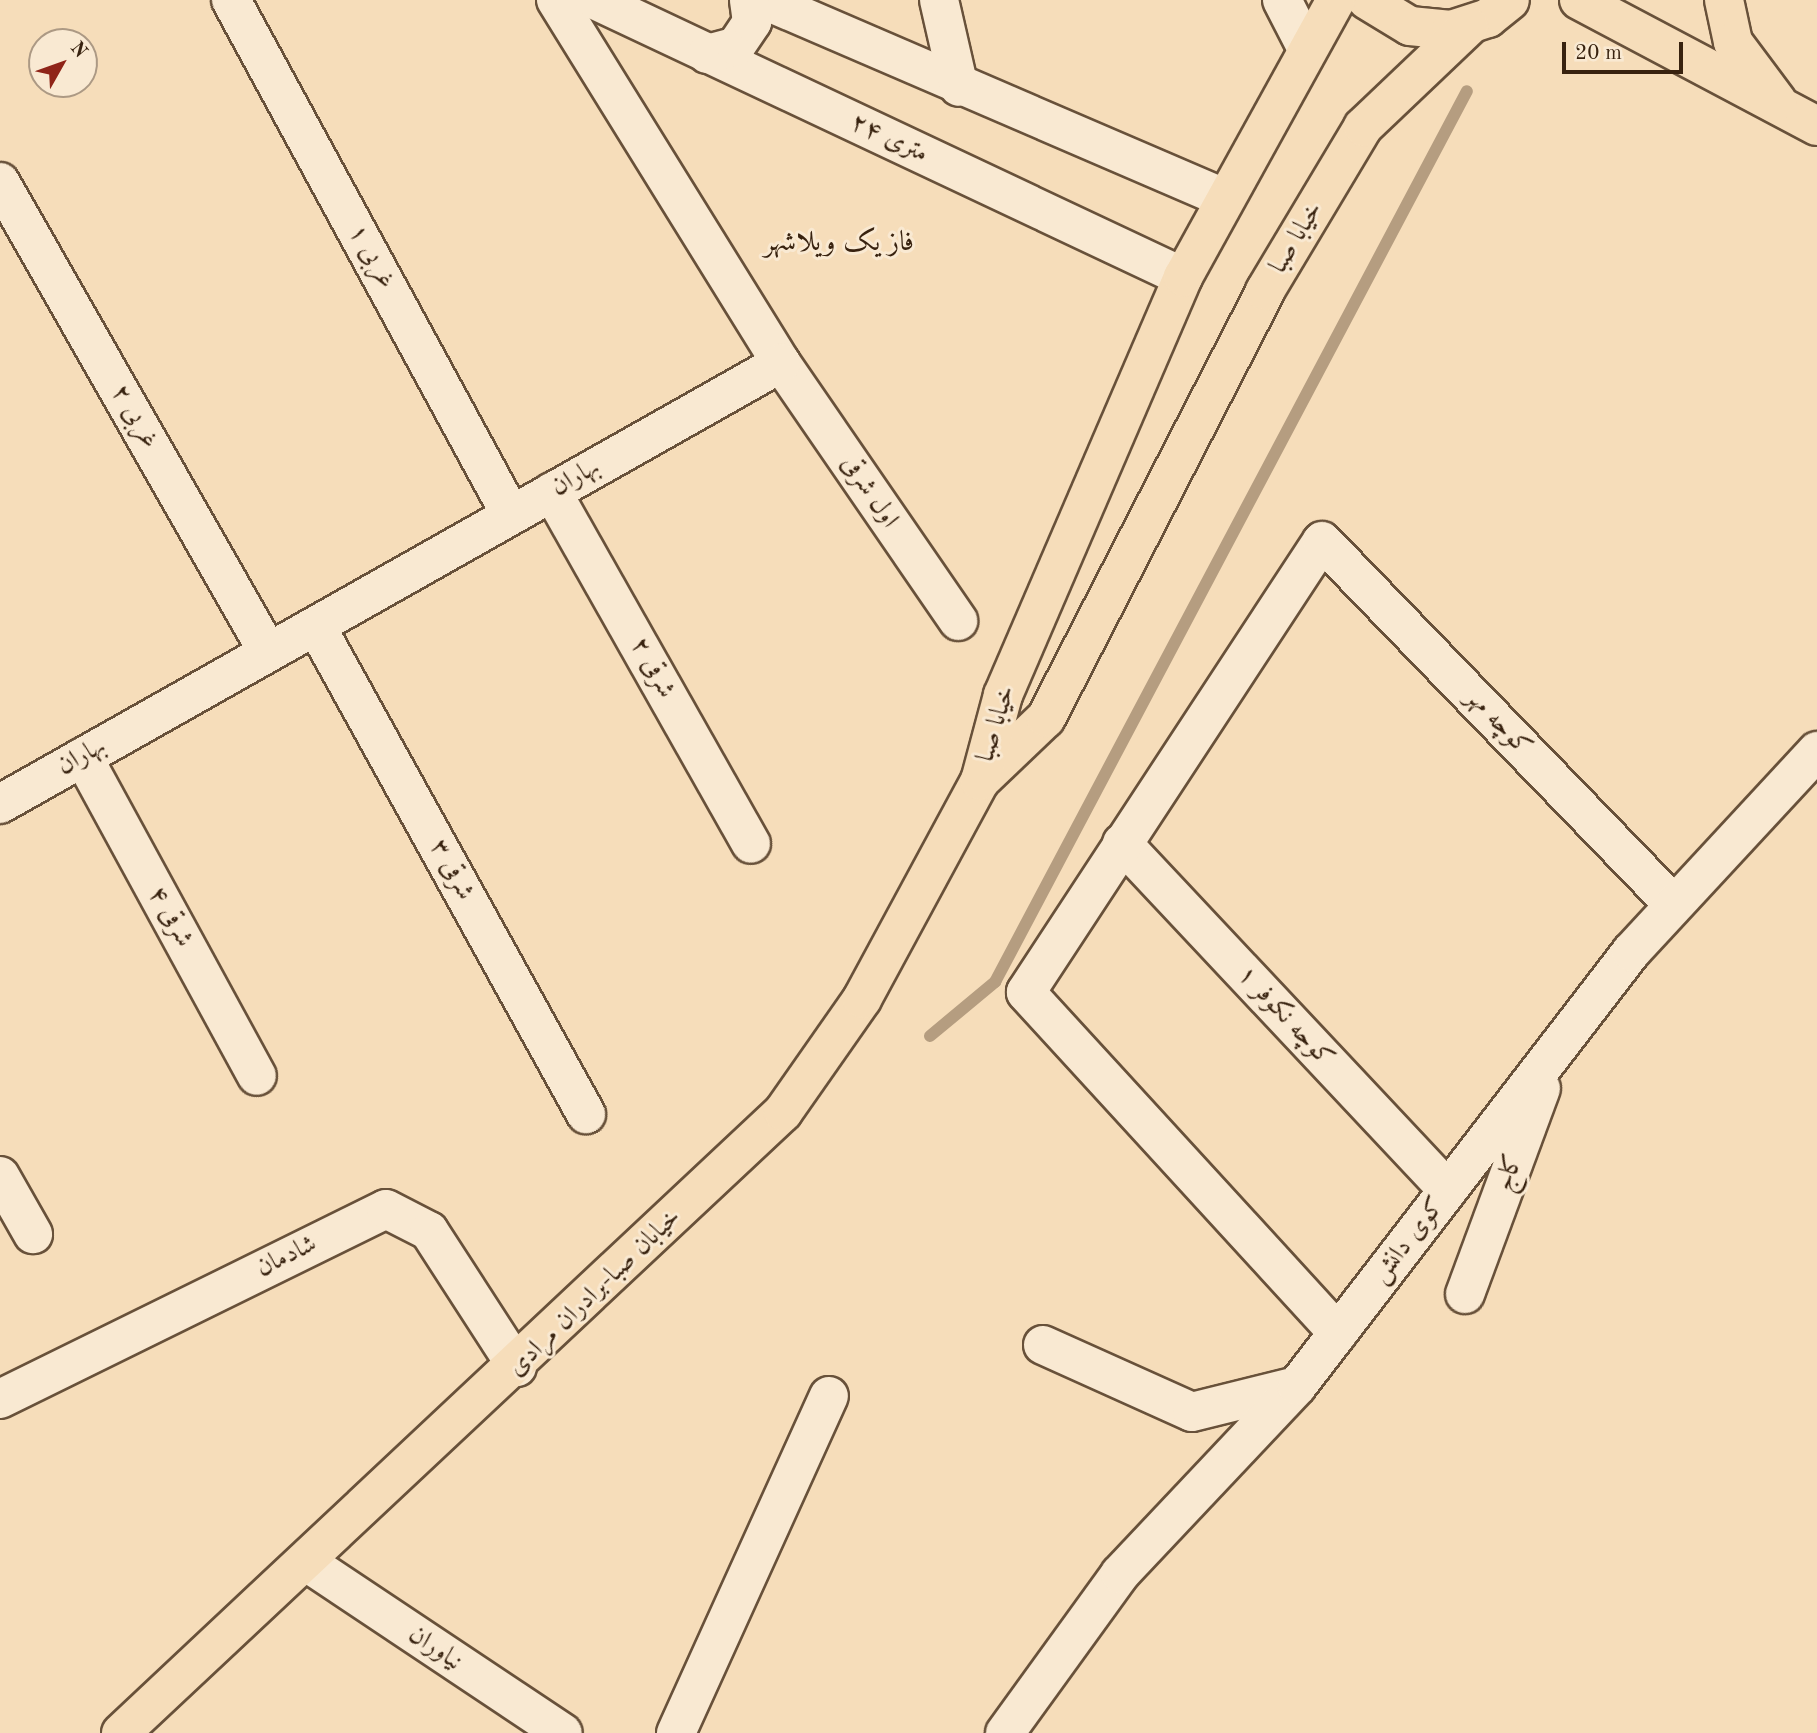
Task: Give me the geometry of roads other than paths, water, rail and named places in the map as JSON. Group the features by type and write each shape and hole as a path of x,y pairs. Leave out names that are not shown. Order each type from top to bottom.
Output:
{"main road":[{"name":"خیابا صبا","path":"980,781 1003,695 1183,277 1305,45 1336,0"},
{"path":"1367,0 1410,26 1469,26"},
{"name":"خیابا صبا","path":"980,781 1046,718 1265,291 1363,127 1469,26 1510,0"},
{"path":"1578,0 1817,126"},
{"path":"1724,0 1733,42 1783,108"},
{"name":"خیابان صبا-برادران مرادی","path":"121,1733 517,1367 783,1112 862,999 980,781"}],"street":[{"name":"۱ غربی","path":"231,0 511,515"},
{"path":"556,0 781,363"},
{"name":"۲۴ متری","path":"595,0 1183,277"},
{"path":"707,54 736,46 752,22 749,0"},
{"path":"764,0 959,87 1223,198"},
{"path":"939,0 959,87"},
{"path":"1282,0 1305,45"},
{"name":"۲ غربی","path":"0,181 268,652"},
{"name":"بهاران","path":"5,790 83,757 781,363"},
{"name":"اول شرقی","path":"781,363 958,621"},
{"name":"۲ شرقی","path":"552,492 751,844"},
{"name":"کوچه مهر","path":"1122,843 1322,541 1674,905"},
{"name":"۳ شرقی","path":"316,626 586,1114"},
{"name":"کوی دانش","path":"1005,1733 1120,1574 1297,1387 1555,1051 1674,905 1817,751"},
{"name":"۴ شرقی","path":"83,757 257,1076"},
{"path":"1122,843 1026,992 1338,1333"},
{"name":"کوچه نکوفر ۱","path":"1122,843 1448,1190"},
{"name":"کاج","path":"1465,1294 1555,1051"},
{"path":"0,1176 33,1234"},
{"name":"شادمان","path":"0,1399 386,1209 429,1231 517,1367"},
{"path":"1043,1345 1192,1412 1297,1387"},
{"path":"676,1733 829,1395"},
{"name":"نیاوران","path":"308,1563 562,1733"}],"waterway":[{"path":"930,1036 995,982 1467,91"}],"district":[{"name":"فاز یک ویلاشهر","path":"839,243"}]}
